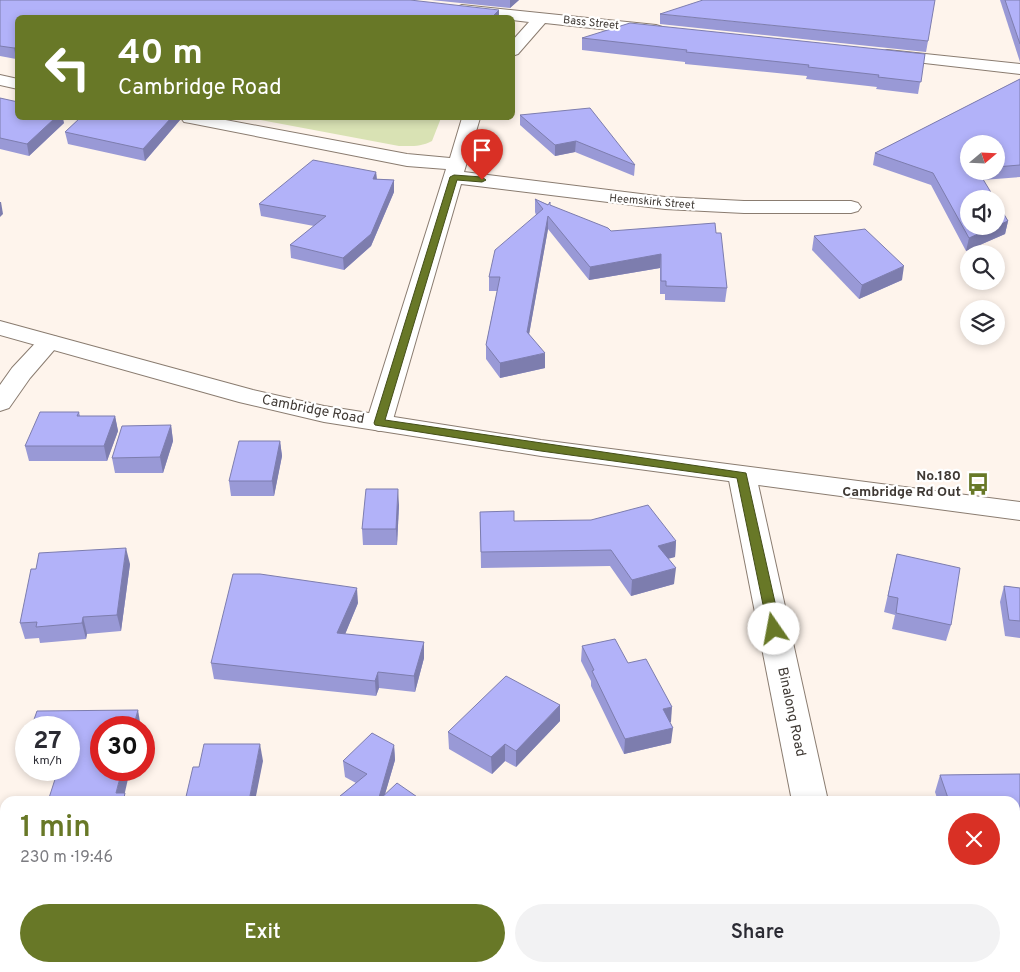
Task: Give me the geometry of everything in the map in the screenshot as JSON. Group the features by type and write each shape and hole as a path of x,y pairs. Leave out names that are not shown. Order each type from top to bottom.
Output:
{"street":[{"name":"Bass Street","path":"446,8 512,15"},
{"name":"Bass Street","path":"515,15 670,32"},
{"path":"515,48 541,18"},
{"path":"876,54 1020,69"},
{"path":"0,80 15,83"},
{"name":"Heemskirk Street","path":"200,120 408,160 496,181 607,198 668,204 851,207"},
{"path":"379,423 470,120"},
{"name":"Cambridge Road","path":"0,328 248,397 324,414 541,448 1020,511"},
{"path":"0,404 21,373 49,342"},
{"name":"Binalong Road","path":"742,475 809,796"}],"green space":[{"path":"261,120 440,120 432,141 420,145 399,146"}],"building":[{"path":"0,0 410,0 499,10 494,15 15,15 15,48 0,46"},
{"path":"703,0 935,0 928,41 660,14"},
{"path":"1005,0 1020,0 1020,44"},
{"path":"630,23 925,54 921,82 808,67 809,65 686,52 687,50 582,38"},
{"path":"1020,79 1020,165 1005,166 1005,135 960,135 960,180 983,180 990,190 960,190 960,222 933,173 875,153"},
{"path":"0,98 15,101 15,120 53,120 27,144 0,138"},
{"path":"590,108 635,165 576,141 555,145 520,115"},
{"path":"78,120 169,120 143,149 65,132"},
{"path":"313,160 376,172 373,179 394,180 371,234 343,258 290,245 326,216 259,204"},
{"path":"535,199 548,205 550,202 550,205 608,228 611,231 715,223 716,233 721,233 727,288 666,286 666,281 661,281 661,254 590,267 548,216 527,332 545,353 500,363 486,345 500,277 489,277 495,250 543,209"},
{"path":"865,229 904,266 862,285 814,236"},
{"path":"40,412 79,412 77,416 115,416 104,446 25,446"},
{"path":"171,425 160,457 112,458 122,426"},
{"path":"239,441 280,441 272,481 229,481"},
{"path":"366,489 398,489 396,529 362,529"},
{"path":"648,505 676,541 658,546 676,568 632,580 611,550 481,552 480,512 514,511 514,521 591,520"},
{"path":"126,548 117,615 83,617 82,623 36,627 37,622 20,623 31,569 36,569 39,553"},
{"path":"897,554 960,568 951,625 896,613 898,598 888,596"},
{"path":"233,574 260,574 357,588 337,633 424,642 414,676 378,672 375,681 211,663"},
{"path":"1004,586 1020,588 1020,621 1009,620"},
{"path":"615,639 628,663 646,659 672,707 663,709 673,728 625,739 582,646"},
{"path":"506,676 560,705 516,751 505,744 491,757 448,732"},
{"path":"138,710 136,716 90,716 90,781 119,781 116,793 125,793 124,796 50,796 54,781 80,781 80,716 35,716 37,711"},
{"path":"372,733 394,745 379,796 340,796 367,774 343,761"},
{"path":"204,744 260,744 250,796 186,796 193,767 199,767"},
{"path":"1020,774 1020,796 947,796 940,775"},
{"path":"397,783 416,796 383,796"}],"place":[{"name":"No.180 Cambridge Rd Out","path":"978,484"}],"route":[{"path":"482,180 454,177 379,423 541,448 742,475 774,629"}]}
